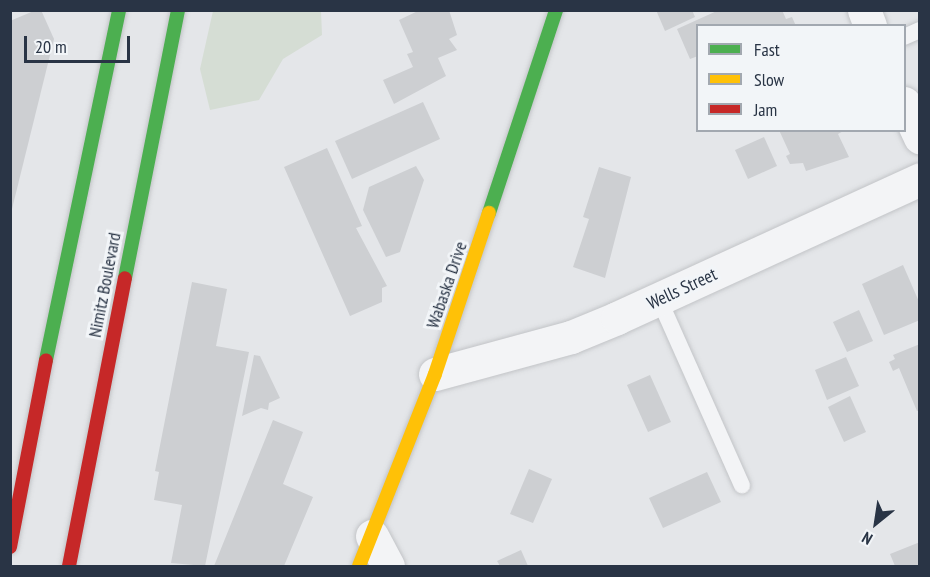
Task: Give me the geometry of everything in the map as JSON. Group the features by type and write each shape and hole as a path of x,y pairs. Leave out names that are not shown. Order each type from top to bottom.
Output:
{"main road":[{"path":"10,547 60,286 119,10"},
{"name":"Nimitz Boulevard","path":"69,567 178,10"},
{"name":"Wabaska Drive","path":"359,567 435,374 556,10"}],"street":[{"path":"906,107 920,137"},
{"name":"Wells Street","path":"435,374 571,337 659,299 920,178"},
{"path":"372,536 388,567"}],"lane":[{"path":"906,36 920,30"},
{"path":"659,299 742,485"}],"shaded area":[{"path":"213,11 321,11 322,35 283,59 259,100 210,110 200,69"}],"building":[{"path":"41,10 54,39 10,217 10,21"},
{"path":"420,10 449,10 457,35 449,39 457,50 438,58 446,76 394,104 383,80 413,67 407,54 413,52 399,20"},
{"path":"656,10 692,10 695,17 665,31"},
{"path":"719,10 782,10 786,19 792,17 795,24 696,24 696,57 690,59 677,29"},
{"path":"423,102 440,139 352,179 335,141"},
{"path":"780,132 842,132 838,134 849,157 806,171 803,163 790,164 786,156 790,154"},
{"path":"764,137 777,166 748,179 735,150"},
{"path":"327,148 362,226 356,228 387,286 382,288 382,302 350,316 284,167"},
{"path":"416,166 424,180 400,252 386,257 363,210 369,187"},
{"path":"599,167 631,177 605,278 573,267 589,219 583,217"},
{"path":"903,265 920,304 920,320 884,335 862,284"},
{"path":"192,282 227,289 216,346 249,352 205,566 171,563 182,505 154,500 159,472 155,471"},
{"path":"859,310 873,341 847,352 833,322"},
{"path":"920,344 920,410 917,411 899,368 893,371 889,362 895,359 893,355"},
{"path":"254,355 260,356 280,398 269,403 268,410 261,408 242,416"},
{"path":"846,357 859,386 827,400 815,370"},
{"path":"650,375 671,422 648,432 627,385"},
{"path":"850,396 866,432 844,442 828,407"},
{"path":"273,420 303,432 283,484 313,497 284,566 214,566"},
{"path":"529,469 552,479 533,523 510,514"},
{"path":"707,472 721,502 663,528 649,498"},
{"path":"920,542 920,566 895,566 890,554"},
{"path":"521,550 528,566 500,566 497,561"}],"traffic: fast":[{"path":"46,360 119,10"},
{"path":"125,278 178,10"},
{"path":"489,213 556,10"}],"traffic: slow":[{"path":"359,566 435,374 489,213"}],"traffic: jam":[{"path":"69,566 125,278"},
{"path":"10,547 46,360"}]}
